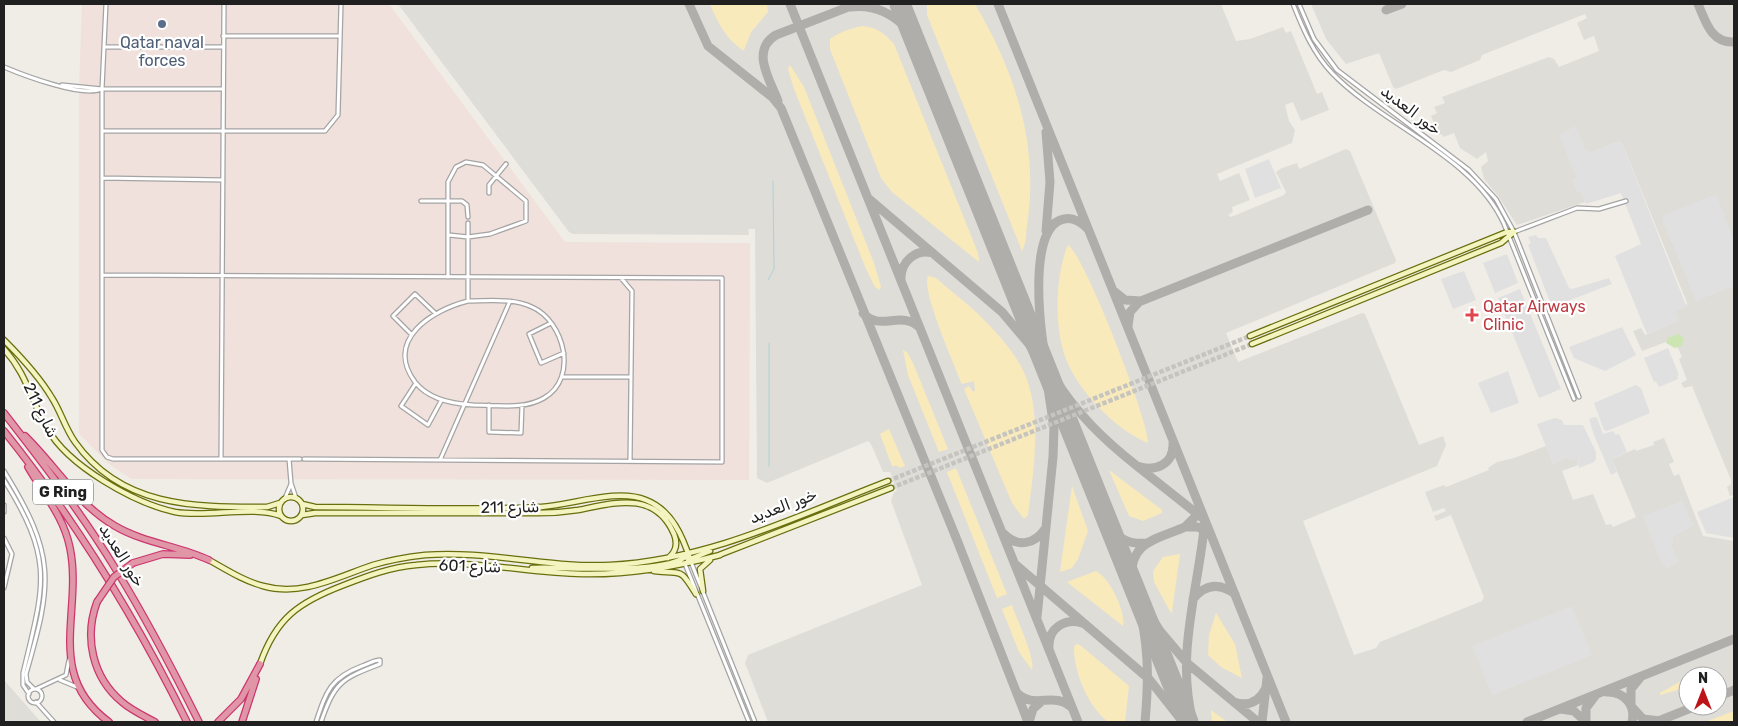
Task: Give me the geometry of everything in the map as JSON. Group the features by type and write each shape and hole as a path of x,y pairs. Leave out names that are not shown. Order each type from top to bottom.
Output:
{"highway":[{"name":"خور العديد","path":"4,413 50,473 114,567 154,635 199,722"},
{"path":"9,420 86,504 105,520 125,531 209,560"},
{"name":"خور العديد","path":"4,431 68,517 115,590 187,722"},
{"path":"11,440 59,516 70,546 73,573 68,632 69,657 80,690 91,706 109,722"},
{"path":"155,722 121,701 108,686 98,670 92,653 90,635 97,602 114,577 133,562 154,555 174,553 209,560"},
{"path":"218,722 229,713 244,695 260,664"},
{"path":"242,722 260,664"}],"main road":[{"path":"1250,336 1514,232"},
{"path":"1252,344 1501,243 1508,235"},
{"name":"شارع 211","path":"4,340 45,387 78,446 96,465 123,483 152,497 184,505 267,507 280,503"},
{"name":"شارع 211","path":"4,349 26,381 43,421 54,440 72,458 118,490 142,501 176,512 201,515 267,512 281,516"},
{"name":"خور العديد","path":"690,558 707,553 716,547 888,480"},
{"path":"703,591 700,569 706,562 891,488"},
{"name":"شارع 211","path":"302,504 312,507 530,507 567,505 615,495 635,496 653,503 669,516 690,558"},
{"path":"286,498 296,498 302,504 302,515 297,520 290,522 281,516 278,510 280,503 286,498"},
{"name":"شارع 211","path":"302,515 312,513 539,514 576,510 617,502 632,502 656,512 671,528 676,545 673,553 667,559"},
{"name":"شارع 601","path":"209,560 244,579 276,589 305,588 389,561 426,555 583,565 690,558"},
{"path":"521,568 619,569 720,555"},
{"path":"685,564 690,558"},
{"name":"شارع 601","path":"260,664 274,633 287,616 312,598 392,569 439,564 521,568 582,574 647,570 685,564"},
{"path":"647,570 682,573 689,580 696,594"}],"street":[{"path":"102,274 722,278 722,462 113,459 104,454 101,446 102,89 106,4"},
{"path":"221,459 224,276 224,4"},
{"path":"102,131 325,131 338,114 341,4"},
{"name":"خور العديد","path":"1293,4 1309,41 1333,74 1471,178 1495,207 1574,399"},
{"name":"خور العديد","path":"1299,4 1314,39 1337,70 1473,173 1496,199 1514,232 1579,397"},
{"path":"224,36 340,36"},
{"path":"104,47 223,47"},
{"path":"4,67 25,76 62,85 102,89 223,88"},
{"path":"448,277 450,175 461,164 473,161 484,165 526,201 526,221 490,234 468,237 449,235"},
{"path":"489,193 489,185 506,164"},
{"path":"102,178 223,180"},
{"path":"421,202 462,201 467,205 468,217"},
{"path":"1514,232 1577,208 1599,208 1626,201"},
{"path":"468,223 468,301"},
{"path":"621,278 632,291 630,461"},
{"path":"411,334 393,316 415,294 435,313"},
{"path":"468,301 510,301 532,307 551,323 559,336 564,354 562,377 546,397 522,405 465,404 441,401 416,383 407,360 411,334 435,313 449,306 468,301"},
{"path":"440,460 510,301"},
{"path":"551,323 529,334 541,363 564,354"},
{"path":"562,377 631,377"},
{"path":"416,383 401,406 428,425 441,401"},
{"path":"489,405 489,432 521,433 522,405"},
{"path":"289,459 291,483 296,498"},
{"path":"4,471 31,516 44,558 46,580 44,605 26,679 28,685 40,691 45,712"},
{"path":"4,480 29,523 40,562 41,597 22,679 30,699 36,702 54,722"},
{"path":"286,498 291,483"},
{"path":"4,505 4,512"},
{"path":"4,538 12,554 4,588"},
{"path":"690,558 755,722"},
{"path":"685,564 749,722"},
{"path":"29,694 35,689 60,680 67,673 69,657"},
{"path":"316,722 326,693 336,680 347,672 380,660 380,664 356,673 340,683 330,696 321,722"},
{"path":"60,680 68,681 80,690"},
{"path":"36,702 42,697 46,685"}],"shaded area":[{"path":"82,4 389,4 565,242 750,243 749,480 131,479 109,464 79,434 79,85"},
{"path":"398,4 1221,4 1236,41 1250,39 1283,27 1286,33 1291,31 1317,94 1322,92 1329,110 1301,121 1293,102 1285,105 1289,121 1295,130 1292,143 1217,174 1220,181 1239,173 1250,200 1232,207 1233,212 1228,215 1231,217 1284,195 1286,192 1276,172 1282,168 1297,163 1299,169 1346,149 1350,151 1396,260 1395,263 1226,333 1238,362 1362,313 1365,314 1419,445 1443,436 1446,445 1437,466 1303,521 1354,655 1376,648 1380,642 1482,601 1484,597 1451,515 1436,521 1434,516 1446,511 1444,508 1433,512 1425,492 1444,485 1446,487 1489,470 1488,468 1497,462 1546,446 1553,464 1567,457 1577,459 1578,465 1562,471 1573,500 1593,494 1606,525 1611,524 1613,527 1636,517 1612,459 1635,449 1636,451 1654,445 1653,442 1664,438 1674,462 1669,464 1674,476 1679,474 1703,536 1734,541 1734,722 768,722 745,663 748,655 922,585 891,501 894,492 897,491 890,472 883,472 868,441 767,483 757,478 755,229 748,229 749,235 573,234 569,232"},
{"path":"1311,4 1734,4 1734,495 1730,496 1727,487 1731,484 1731,480 1692,386 1684,388 1681,383 1687,380 1679,359 1682,357 1674,339 1642,351 1633,331 1641,328 1645,335 1678,321 1675,311 1688,305 1622,143 1618,142 1590,153 1587,151 1581,191 1585,202 1517,225 1484,179 1481,167 1488,161 1486,152 1477,159 1460,148 1454,133 1443,137 1442,134 1439,135 1431,116 1437,113 1434,107 1445,103 1442,97 1549,57 1554,59 1559,67 1599,51 1594,36 1584,40 1577,23 1587,18 1585,14 1482,55 1480,60 1451,72 1444,70 1396,89 1393,87 1379,53 1346,64 1326,39"},
{"path":"1576,126 1586,151 1590,153 1618,142 1622,143 1685,303 1689,305 1675,311 1679,321 1647,334 1615,256 1641,244 1621,193 1586,204 1581,192 1577,192 1572,179 1576,177 1559,134"},
{"path":"1269,159 1281,188 1255,198 1245,169"},
{"path":"1716,194 1734,241 1734,286 1696,301 1662,219 1664,215"},
{"path":"1536,235 1538,238 1546,238 1569,288 1572,289 1609,278 1612,284 1552,307 1528,245 1531,243 1528,237"},
{"path":"1507,254 1518,283 1495,293 1483,263"},
{"path":"1464,271 1476,300 1453,309 1441,279"},
{"path":"1520,289 1561,389 1539,398 1498,298"},
{"path":"1622,327 1636,355 1605,371 1574,358 1569,347"},
{"path":"1668,348 1679,375 1677,376 1678,379 1659,387 1656,381 1654,382 1644,358"},
{"path":"1508,371 1519,403 1491,413 1478,383"},
{"path":"1636,385 1641,388 1650,413 1607,431 1604,430 1594,403"},
{"path":"1555,418 1562,420 1564,425 1583,425 1596,452 1594,462 1579,468 1577,459 1568,460 1567,457 1553,464 1537,424"},
{"path":"1597,418 1603,434 1613,431 1616,435 1619,434 1627,452 1612,459 1617,472 1611,475 1589,419"},
{"path":"1734,497 1734,538 1706,533 1697,512"},
{"path":"1682,501 1694,525 1674,537 1672,546 1679,562 1668,569 1661,562 1643,516"},
{"path":"1572,606 1592,655 1492,695 1472,646"},
{"path":"4,680 40,721 39,722 4,722"}],"green space":[{"path":"1678,334 1684,338 1682,346 1675,348 1666,343 1668,338"}],"sand":[{"path":"710,4 767,4 768,12 751,32 744,50 742,50 723,29"},
{"path":"927,4 975,4 989,29 1012,80 1026,134 1029,161 1028,218 1026,240 1022,251 927,15"},
{"path":"863,26 880,32 894,44 978,253 979,262 892,192 881,178 830,49 830,39 838,34"},
{"path":"790,65 804,87 874,263 881,287 880,290 875,287 866,269 794,89 788,69"},
{"path":"1068,245 1076,255 1101,306 1138,404 1146,429 1148,443 1123,429 1100,408 1079,384 1066,359 1059,332 1058,286"},
{"path":"928,276 936,278 971,307 989,325 1010,349 1026,376 1035,418 1035,450 1028,515 1024,519 1012,503 964,389 969,386 973,392 975,390 974,381 962,384 946,346 929,296"},
{"path":"903,350 907,352 913,363 948,449 939,452 908,375"},
{"path":"889,429 905,466 899,468 898,466 892,466 880,434"},
{"path":"956,468 1007,594 997,598 947,472"},
{"path":"1109,470 1162,510 1162,513 1143,521 1129,516"},
{"path":"1072,486 1088,531 1078,559 1072,568 1060,572"},
{"path":"1180,554 1171,613 1154,582 1153,571 1163,557"},
{"path":"1096,571 1107,581 1116,596 1122,612 1123,626 1067,582"},
{"path":"1012,605 1031,657 1032,670 1019,652 1002,609"},
{"path":"1216,613 1235,644 1242,678 1221,667 1208,655 1209,635"},
{"path":"1076,644 1080,645 1129,686 1125,722 1108,722 1088,698 1076,667 1074,647"},
{"path":"1678,683 1678,690 1660,695 1660,693"},
{"path":"1211,710 1227,722 1212,722"},
{"path":"1734,711 1734,722 1705,722 1721,716 1728,716 1728,713"}],"waterway":[{"path":"768,280 774,269 773,181"},
{"path":"769,343 769,466"}],"taxiway":[{"path":"689,4 708,46 772,97 781,108 957,540 1028,722"},
{"path":"790,4 1078,722"},
{"path":"778,101 764,66 764,49 768,41 776,35 856,4"},
{"path":"904,4 905,17"},
{"path":"998,4 1286,722"},
{"path":"1386,10 1402,4"},
{"path":"1698,4 1710,30 1720,39 1734,42"},
{"path":"850,7 868,7 884,12 898,20 911,32"},
{"path":"1046,132 1050,182 1046,231"},
{"path":"869,199 1002,312 1029,344 1053,386"},
{"path":"1115,292 1125,300 1141,301 1368,210"},
{"path":"1048,371 1042,336 1039,287 1040,263 1044,242 1052,226 1064,219 1077,221 1088,229"},
{"path":"901,280 903,267 910,258 921,253 933,253"},
{"path":"1128,326 1130,312 1140,301"},
{"path":"863,313 876,321 905,320 919,327"},
{"path":"1054,377 1091,425 1137,466"},
{"path":"1037,617 1053,457 1054,428 1047,381"},
{"path":"1173,443 1167,462 1150,468 1137,466 1205,520 1187,646 1188,697 1193,722"},
{"path":"1198,508 1194,518 1185,527 1198,527 1207,532"},
{"path":"1108,525 1125,540 1135,543 1147,543"},
{"path":"1131,580 1135,557 1146,544 1185,527"},
{"path":"1004,534 1020,543 1031,541 1045,529"},
{"path":"1016,565 1149,679 1183,722"},
{"path":"1193,599 1202,590 1212,586 1218,586 1235,594"},
{"path":"1133,587 1160,631 1187,663 1258,722"},
{"path":"1137,599 1144,630 1147,660 1145,722"},
{"path":"1049,647 1051,635 1059,626 1070,622 1082,623"},
{"path":"1527,722 1734,639"},
{"path":"1262,722 1267,678"},
{"path":"1640,678 1631,689 1631,706 1643,719 1660,721"},
{"path":"1234,702 1244,704 1253,702 1260,697 1266,688"},
{"path":"1728,693 1734,690"},
{"path":"1606,692 1618,694 1627,700 1632,710 1632,722"},
{"path":"1017,693 1030,700 1058,700 1071,707"},
{"path":"1586,722 1586,708 1595,696"},
{"path":"1029,722 1033,709 1042,701"},
{"path":"1561,709 1574,711 1586,722"},
{"path":"1656,722 1678,713"}],"runway":[{"path":"900,4 1188,722"}],"tunnel":[{"path":"888,481 1250,336"},
{"path":"891,488 1252,344"}],"place":[{"name":"Qatar naval forces","path":"162,24"},
{"name":"Qatar Airways Clinic","path":"1472,315"}]}
